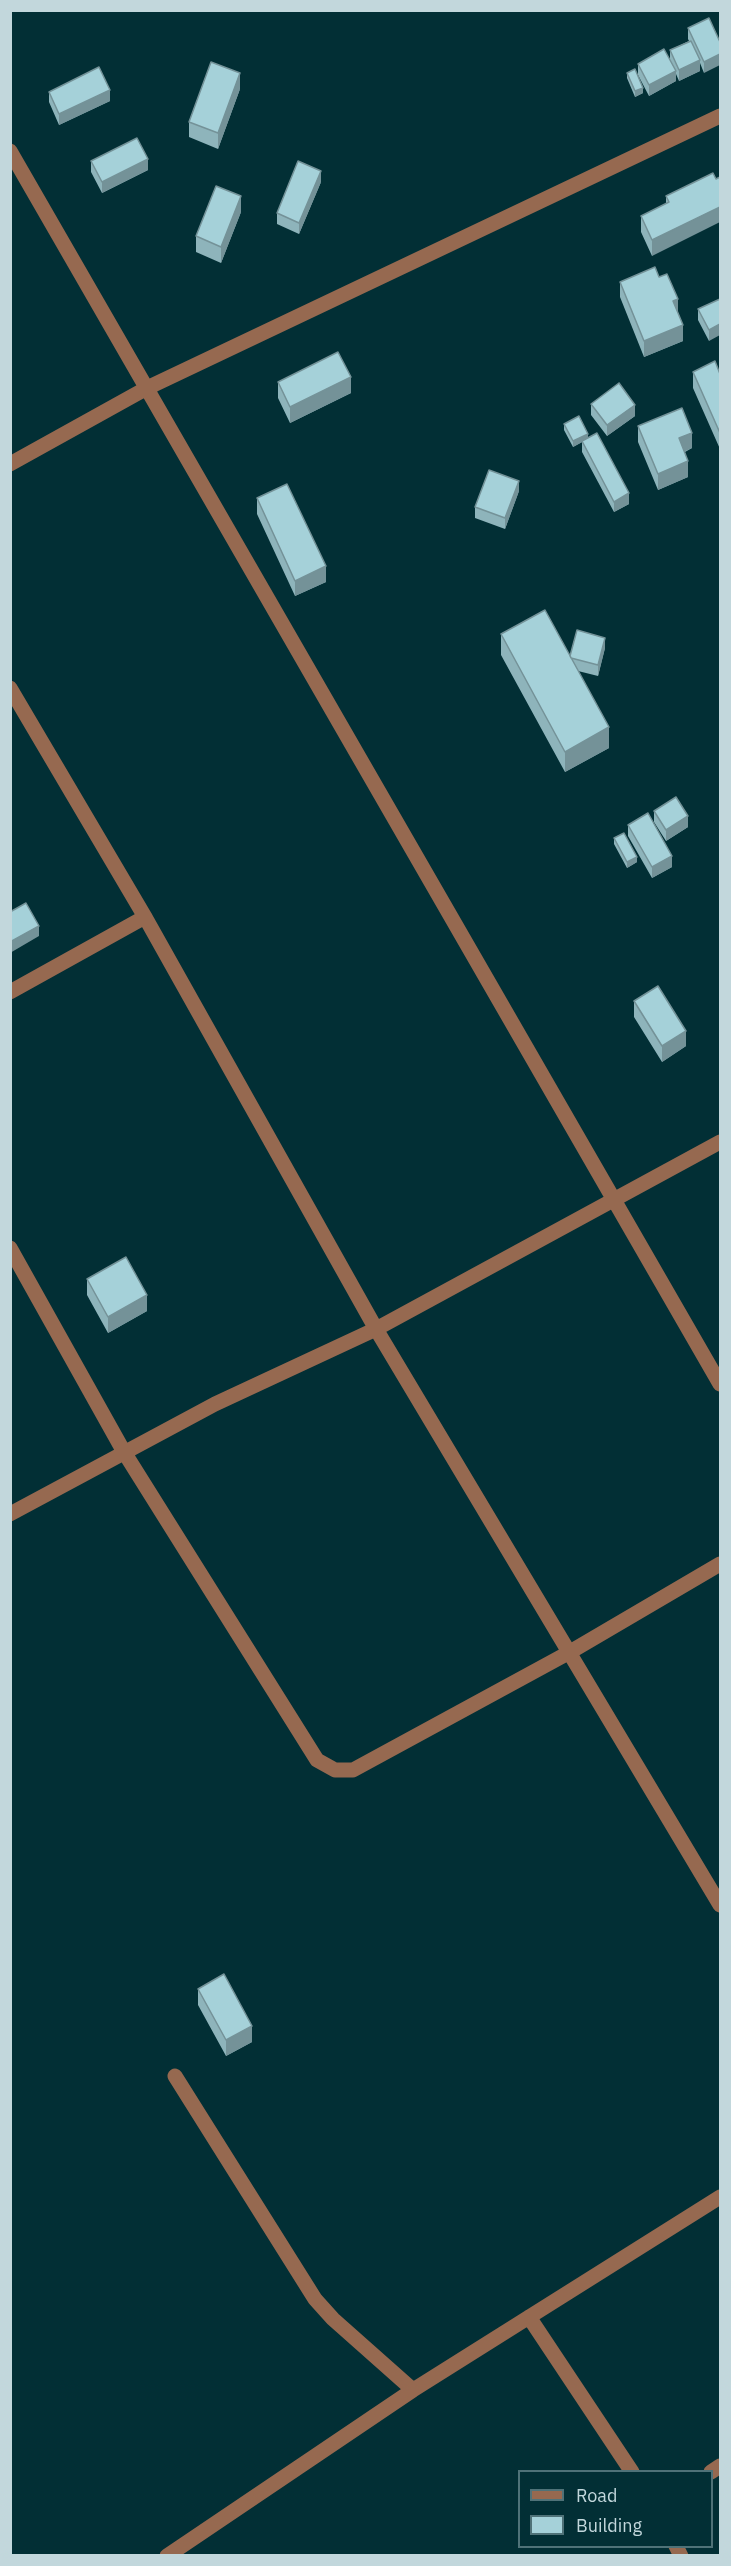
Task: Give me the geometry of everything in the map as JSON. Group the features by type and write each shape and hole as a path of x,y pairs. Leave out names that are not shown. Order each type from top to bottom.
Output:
{"street":[{"path":"10,464 147,387 720,116"},
{"path":"10,151 720,1384"},
{"path":"10,688 146,917 376,1329 720,1905"},
{"path":"10,992 146,917"},
{"path":"10,1514 214,1404 376,1329 613,1198 720,1142"},
{"path":"10,1248 123,1452 317,1760 335,1770 352,1770 570,1652 720,1564"},
{"path":"175,2076 315,2299 333,2319 413,2390"},
{"path":"167,2556 413,2390 720,2197"},
{"path":"529,2317 631,2470"}],"building":[{"path":"709,18 720,42 720,54 704,62 688,28"},
{"path":"691,41 700,60 679,70 670,50"},
{"path":"664,49 676,71 649,85 638,64"},
{"path":"211,62 240,73 218,133 189,122"},
{"path":"99,67 110,90 59,114 49,92"},
{"path":"635,69 643,88 635,91 627,73"},
{"path":"137,138 148,159 102,182 91,161"},
{"path":"298,161 321,171 299,223 277,213"},
{"path":"713,173 716,179 720,177 720,207 652,240 641,216 669,202 666,196"},
{"path":"216,186 241,196 221,247 196,236"},
{"path":"655,267 659,277 667,274 678,299 673,301 683,325 644,341 620,282"},
{"path":"720,299 720,324 709,330 698,309"},
{"path":"338,352 351,377 290,407 278,382"},
{"path":"715,361 720,374 720,433 693,372"},
{"path":"619,383 635,405 607,425 591,404"},
{"path":"682,408 692,433 679,438 688,461 658,474 638,426"},
{"path":"579,416 588,434 573,441 564,424"},
{"path":"597,433 629,493 614,502 582,441"},
{"path":"489,470 519,481 505,518 475,507"},
{"path":"287,484 326,566 295,581 257,498"},
{"path":"545,610 609,727 565,752 501,634"},
{"path":"577,630 605,638 598,665 571,658"},
{"path":"676,797 688,816 666,830 654,811"},
{"path":"648,813 672,856 652,867 628,825"},
{"path":"624,833 637,857 627,862 614,838"},
{"path":"26,903 39,926 10,942 10,912"},
{"path":"658,986 686,1031 662,1046 634,1001"},
{"path":"126,1257 147,1295 108,1317 87,1279"},
{"path":"224,1974 252,2026 226,2040 198,1989"}]}
